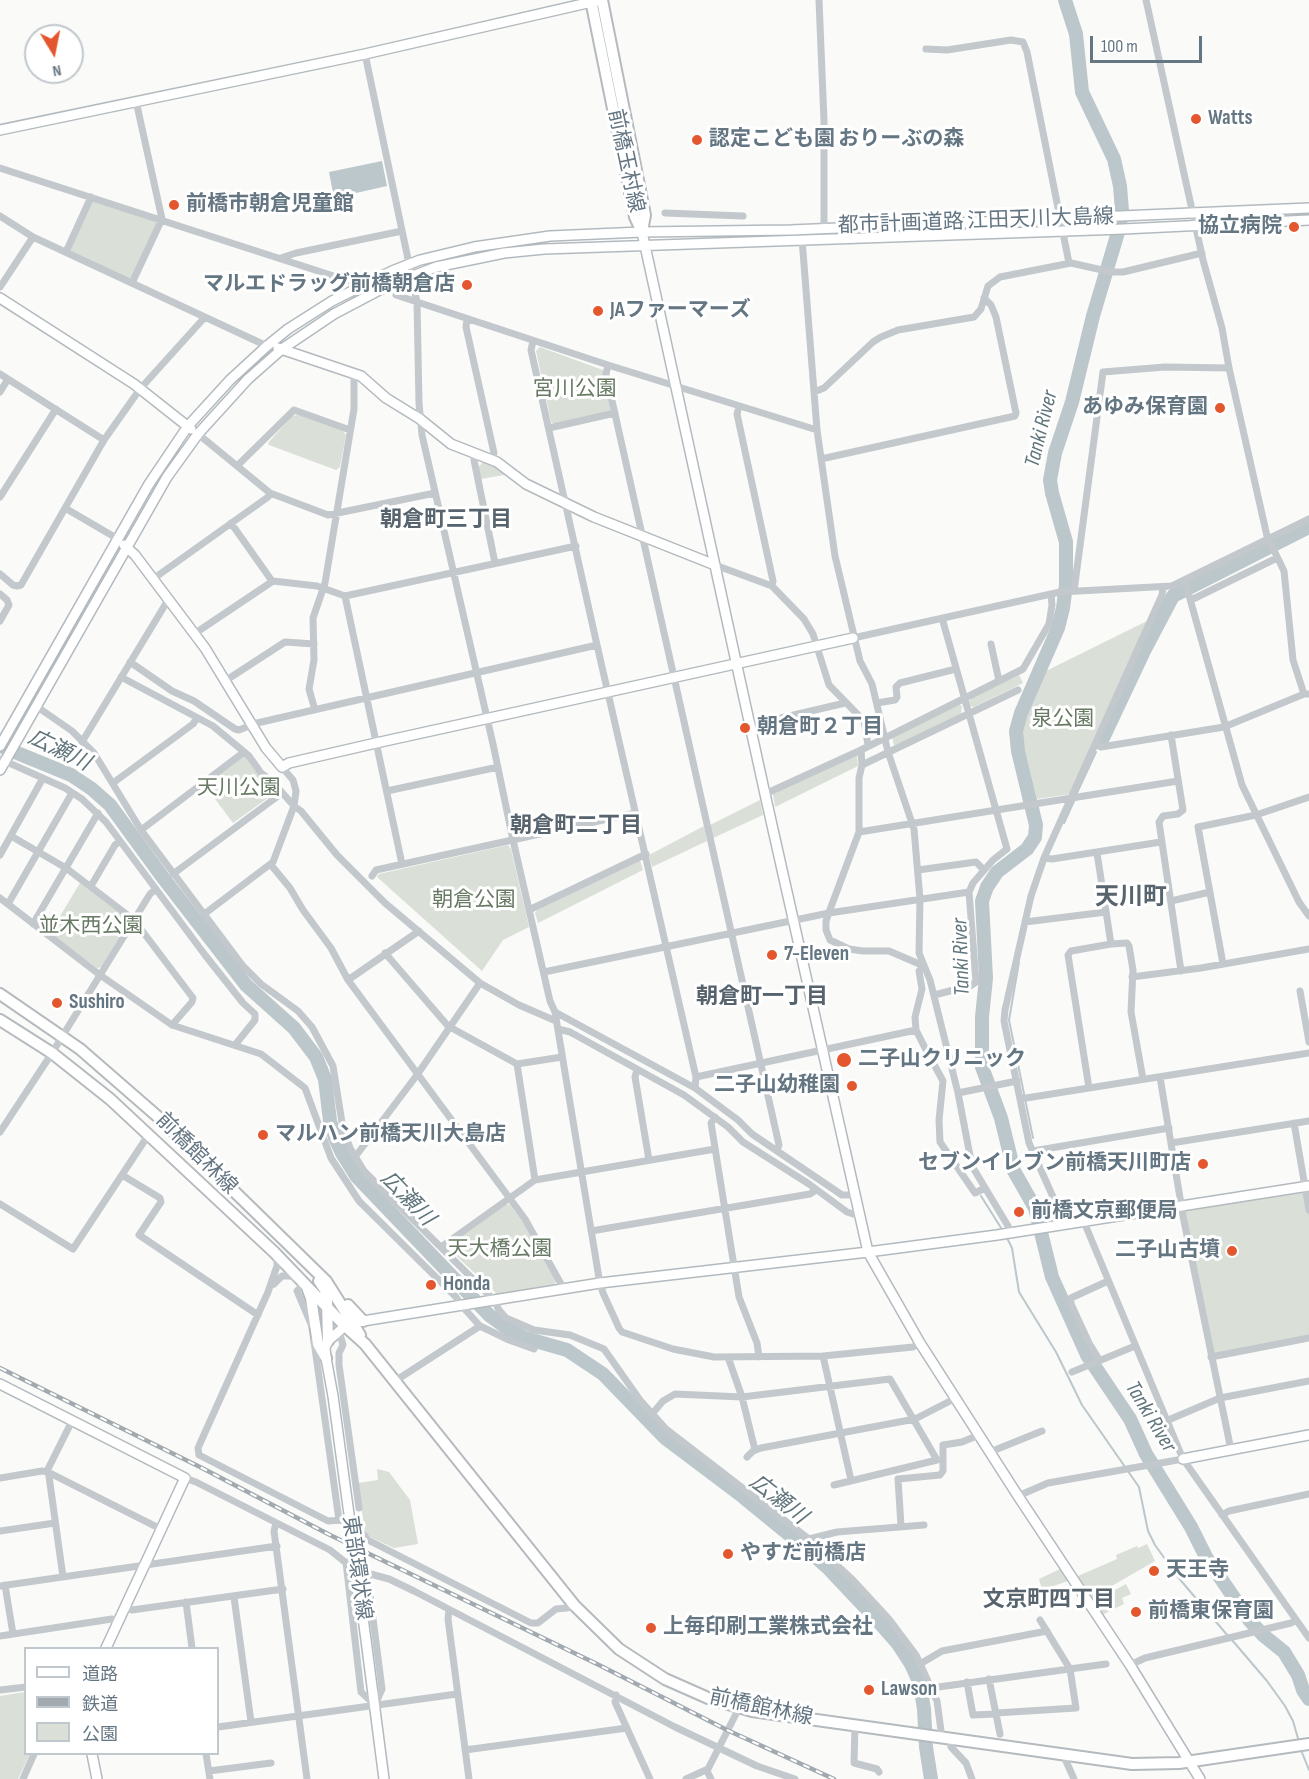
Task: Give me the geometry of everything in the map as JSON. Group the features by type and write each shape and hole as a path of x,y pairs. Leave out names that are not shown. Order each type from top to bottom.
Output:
{"main road":[{"name":"前橋玉村線","path":"598,0 635,216 642,232"},
{"name":"前橋館林線","path":"0,994 62,1036 116,1078 157,1116 326,1281 350,1326"},
{"name":"前橋館林線","path":"0,1020 52,1053 110,1099 274,1252 328,1308 350,1326 574,1605 608,1639 640,1664 692,1692 739,1708 1066,1756 1144,1765 1309,1744"},
{"path":"285,1243 322,1285 327,1296 328,1341"},
{"path":"304,1283 311,1298 318,1344 326,1358"}],"street":[{"path":"0,130 364,54 598,0"},
{"path":"819,0 824,121 824,228"},
{"path":"1096,745 1101,747 1224,726 1306,694 1294,668 1284,571 1270,543 1229,368 1222,328 1195,224 1146,0"},
{"path":"926,49 947,50 1011,40 1023,42 1027,52 1069,263"},
{"path":"364,54 417,302 420,419 513,840 550,1001 555,1012 600,1282 619,1328 622,1332 685,1352 728,1357 823,1356 913,1347 920,1343"},
{"path":"132,283 162,219 136,101"},
{"path":"0,168 350,281"},
{"path":"66,252 91,197"},
{"name":"都市計画道路 江田天川大島線","path":"3,737 158,470 188,426 230,380 267,345 332,301 409,264 474,247 519,239 642,232 824,228 1309,208"},
{"path":"665,213 743,216"},
{"path":"714,215 715,231"},
{"path":"0,216 33,237 204,317 267,345 364,378 386,398 420,419 455,446 492,459 526,484 566,504 676,550 772,586 810,627 829,685 863,718 864,747 859,778 859,832 829,913 826,930 831,941 852,950 889,951 924,966"},
{"name":"都市計画道路 江田天川大島線","path":"3,762 167,477 198,435 248,379 282,349 334,314 378,290 436,267 504,253 543,249 1123,229 1309,220"},
{"path":"281,258 402,231"},
{"path":"642,232 868,1252 920,1343 1018,1497 1130,1665 1200,1779"},
{"path":"0,287 33,237"},
{"path":"802,239 817,430 834,552 860,662 872,684 888,752 912,823 920,899 920,953 934,995 958,1093 972,1166 1010,1233"},
{"path":"814,392 824,388 875,340 898,330 974,317 981,309 988,286 1000,278 1069,263 1111,272 1132,271 1202,253"},
{"path":"396,295 467,320 817,430"},
{"path":"0,298 140,389 270,493 328,515 435,493"},
{"path":"821,459 1015,416 996,317 991,305 984,298"},
{"path":"0,574 13,585 21,585 104,440 140,389 204,317"},
{"path":"467,320 466,327 494,453 492,459"},
{"path":"532,340 531,350 696,1077 695,1088"},
{"path":"608,365 606,374 779,1145 777,1150"},
{"path":"1072,591 1103,372 1165,367 1229,368"},
{"path":"0,374 104,440"},
{"path":"315,710 309,689 314,660 313,618 324,588 354,409 354,374"},
{"path":"0,392 8,379"},
{"path":"739,406 737,414 773,581 772,586"},
{"path":"0,497 56,409"},
{"path":"237,466 294,410 350,430"},
{"path":"549,428 615,413"},
{"path":"475,453 474,460 495,563"},
{"path":"153,579 270,493"},
{"path":"65,508 118,539 127,547 194,634 266,748 295,785 294,806 272,865 203,915"},
{"path":"1188,590 1309,519"},
{"path":"231,523 272,581"},
{"path":"194,634 272,581 324,588 345,596 576,546"},
{"path":"282,767 288,763 487,718 1056,593 1163,588 1188,590 1277,558"},
{"path":"1065,1224 1033,1151 1020,1099 1004,1015 1034,885 1044,858 1096,745 1162,595 1163,588"},
{"path":"1188,590 1242,785 1299,902 1309,916"},
{"path":"765,794 884,738 1026,666 1049,624 1056,593"},
{"path":"0,594 9,605 0,621"},
{"path":"345,596 402,864"},
{"path":"82,742 168,600"},
{"path":"934,995 970,986 976,982 969,892 973,882 1007,849 942,618"},
{"path":"225,681 285,642 314,644"},
{"path":"991,644 999,681"},
{"path":"130,662 172,691 212,712 239,730 251,724 597,645"},
{"path":"877,703 895,700 896,687 900,683 956,669"},
{"path":"121,677 213,726 244,752 253,760 261,773 301,811 337,855 375,893 480,983 684,1095 728,1127 743,1142 847,1212 858,1213"},
{"path":"862,765 1018,690"},
{"path":"751,725 846,703"},
{"path":"36,706 72,731 94,753 141,830 248,972 298,1011 317,1035 333,1066 346,1139 355,1157 371,1178 441,1247 502,1314 534,1330 570,1335 604,1349 640,1400 666,1429 809,1539 853,1580 908,1643 920,1664 939,1709 941,1738 966,1763 972,1779"},
{"path":"113,783 193,724 197,718"},
{"path":"1171,735 1183,810 1182,813 1160,819 1161,842 1181,971"},
{"path":"141,830 244,752"},
{"path":"3,762 72,793 98,813 228,985 255,1014 255,1020 235,1045"},
{"path":"387,791 498,767"},
{"path":"0,855 43,778"},
{"path":"859,832 1178,780"},
{"path":"8,904 72,793"},
{"path":"173,874 282,793"},
{"path":"1223,963 1198,827 1256,815 1309,797"},
{"path":"33,924 98,813"},
{"path":"372,876 376,870 635,813"},
{"path":"11,836 66,868 134,921 193,998 172,1025"},
{"path":"91,886 115,845 120,841"},
{"path":"1044,858 1097,853 1161,842"},
{"path":"1097,853 1111,944"},
{"path":"530,910 646,854"},
{"path":"918,870 976,862 984,870"},
{"path":"272,865 331,948 348,980 525,1220 562,1289"},
{"path":"0,1132 52,1053 150,894 155,890"},
{"path":"544,972 829,913 969,892"},
{"path":"1171,901 1210,892"},
{"path":"0,898 100,975 172,1025 265,1056 305,1088 330,1158 353,1194 464,1305 480,1326 534,1349"},
{"path":"1025,922 1106,912"},
{"path":"348,980 419,930"},
{"path":"1089,1088 1068,953 1111,944 1129,944 1132,977 1131,1012 1143,1079"},
{"path":"1132,977 1309,949"},
{"path":"385,953 448,1026 517,1064 562,1057"},
{"path":"924,966 920,970 921,989 915,1017 916,1030 943,1081 939,1120 941,1145 975,1193 985,1188"},
{"path":"920,979 924,975 929,977"},
{"path":"355,1157 417,1075 448,1026 480,983"},
{"path":"1300,991 1309,1042"},
{"path":"555,1012 695,1088 738,1120 752,1134 842,1194 855,1195"},
{"path":"696,1077 916,1030"},
{"path":"1020,1099 1309,1053"},
{"path":"517,1064 535,1180"},
{"path":"637,1070 635,1077 649,1160"},
{"path":"1160,1077 1181,1206 1231,1450"},
{"path":"958,1093 1017,1081"},
{"path":"715,1118 711,1123 734,1268 741,1303 757,1343 759,1357"},
{"path":"1171,1143 1309,1121"},
{"path":"1294,1123 1307,1186 1309,1210"},
{"path":"1033,1151 1168,1128"},
{"path":"0,1204 73,1249 148,1134"},
{"path":"441,1247 535,1180 715,1149"},
{"path":"122,1175 160,1198 161,1202 138,1235 258,1314"},
{"path":"328,1341 350,1326 600,1282 868,1252 1010,1233 1307,1186"},
{"path":"591,1231 810,1194 816,1190"},
{"path":"1084,1222 1183,1459 1309,1638"},
{"path":"274,1252 278,1263 268,1292 198,1448 198,1454 328,1521 342,1520 368,1540 531,1623 538,1623 556,1609 574,1605"},
{"path":"268,1292 282,1276 290,1276 304,1283 297,1291 305,1306 312,1331 339,1520"},
{"path":"1100,1361 1071,1304 1071,1298 1108,1281"},
{"path":"350,1326 339,1353 339,1365 359,1508"},
{"path":"395,1381 480,1326"},
{"path":"1211,1357 1309,1338"},
{"name":"東部環状線","path":"328,1341 326,1358 384,1779"},
{"path":"1072,1372 1135,1346"},
{"path":"823,1356 851,1480"},
{"path":"728,1357 742,1397 755,1450"},
{"path":"652,1414 663,1401 675,1394 742,1397 890,1379 937,1460 834,1485"},
{"path":"1167,1420 1220,1398 1309,1381"},
{"path":"0,1384 330,1550 346,1562 389,1579 675,1727 757,1766 795,1779"},
{"path":"747,1457 755,1450 915,1419 956,1398"},
{"path":"63,1577 48,1472 72,1421"},
{"path":"990,1452 1042,1431"},
{"path":"901,1526 898,1479 940,1475 943,1471 944,1445 965,1441 979,1435"},
{"path":"1018,1497 1048,1483 1309,1435"},
{"path":"0,1478 48,1472 162,1529"},
{"path":"106,1647 185,1478"},
{"path":"1222,1515 1228,1511 1309,1494"},
{"path":"0,1531 55,1523"},
{"path":"276,1523 274,1531 307,1779"},
{"path":"809,1539 837,1532 924,1525"},
{"path":"13,1634 2,1586 276,1546"},
{"path":"346,1562 361,1692 375,1706"},
{"path":"367,1572 382,1689 375,1706"},
{"path":"125,1607 132,1610 283,1589"},
{"path":"234,1596 250,1722"},
{"path":"186,1602 192,1647"},
{"path":"449,1610 448,1619 469,1779"},
{"path":"0,1636 112,1619 118,1622"},
{"path":"967,1682 973,1715 1076,1708 1070,1669 1040,1620"},
{"path":"1130,1665 1145,1658 1296,1620"},
{"path":"920,1664 942,1651 1047,1631"},
{"path":"931,1688 1106,1664"},
{"path":"989,1679 1000,1734"},
{"path":"0,1690 24,1687"},
{"path":"219,1727 458,1694"},
{"path":"616,1695 615,1702 650,1779"},
{"path":"686,1779 707,1771 739,1708"},
{"path":"855,1726 851,1762 878,1769 879,1772"},
{"path":"465,1750 627,1728"},
{"path":"22,1779 34,1755"},
{"path":"92,1755 97,1779"},
{"path":"206,1755 209,1775 271,1763"},
{"path":"1066,1756 1074,1779"},
{"path":"707,1771 711,1779"}],"green space":[{"path":"93,200 158,221 131,280 69,250"},
{"name":"宮川公園","path":"540,347 603,370 611,409 608,413 554,424 551,422 536,351"},
{"path":"298,415 343,431 346,435 340,467 336,470 269,445 268,443 292,416"},
{"path":"484,461 493,464 504,475 481,479 478,467"},
{"name":"泉公園","path":"1147,621 1071,794 1037,799 1022,738 1023,723 1044,672"},
{"path":"1019,675 1023,683 974,707 970,706 971,698"},
{"path":"958,704 962,706 961,714 894,746 892,737"},
{"path":"857,754 858,766 775,807 773,794"},
{"name":"天川公園","path":"242,756 247,757 276,788 276,792 233,823 204,784"},
{"path":"760,800 763,815 713,838 710,825"},
{"path":"704,826 707,841 652,867 649,855"},
{"name":"朝倉公園","path":"508,845 511,849 529,927 503,940 482,971 377,877 379,874"},
{"path":"640,860 643,870 538,923 535,913 537,910"},
{"name":"並木西公園","path":"80,883 127,919 128,923 101,967 97,968 50,933"},
{"path":"1304,1186 1309,1210 1309,1338 1211,1357 1181,1206"},
{"name":"天大橋公園","path":"505,1204 510,1205 523,1222 556,1282 553,1286 497,1294 449,1249 450,1244"},
{"path":"377,1469 389,1472 410,1500 418,1544 394,1548 368,1536 365,1532 358,1483 378,1480"},
{"path":"1147,1544 1155,1561 1091,1598 1078,1576 1117,1559 1116,1555"},
{"path":"1060,1569 1068,1581 1042,1590 1039,1579"},
{"path":"1126,1584 1131,1594 1122,1598 1124,1604 1102,1615 1094,1601"},
{"path":"24,1692 24,1755 30,1755 18,1779 0,1779 0,1696"}],"shaded area":[{"path":"382,161 387,186 334,198 329,172"}],"waterway":[{"name":"Tanki River","path":"1065,0 1076,34 1082,92 1114,159 1120,186 1122,211 1072,402 1055,453 1050,480 1066,542 1066,585 1058,628 1021,713 1016,731 1018,751 1036,825 1035,837 1027,849 997,872 987,887 982,901 986,978 982,1017 982,1067 1001,1118 1014,1171 1035,1208 1052,1277 1087,1355 1130,1419 1146,1454 1191,1527 1206,1557 1250,1621 1284,1652 1309,1699"},
{"path":"1103,738 1173,596 1309,527"},
{"name":"広瀬川","path":"0,746 71,775 110,805 246,985 294,1028 316,1057 325,1079 330,1121 335,1138 357,1177 489,1315 525,1338 567,1350 603,1374 665,1438 802,1545 828,1568 877,1620 898,1644 920,1684 931,1779"},
{"path":"1076,795 1096,752"},
{"path":"1064,823 1074,801"},
{"path":"1019,962 1009,1020 1033,1138"},
{"path":"981,1196 1003,1231"},
{"path":"1006,1236 1012,1248 1019,1292 1056,1352 1082,1405 1139,1487 1148,1531 1155,1545 1177,1576 1228,1636"},
{"path":"1232,1640 1285,1706 1293,1721 1299,1742"},
{"path":"1301,1750 1309,1770"}],"railway":[{"path":"0,1368 202,1468 328,1534 599,1665 727,1730 834,1779"}],"place":[{"name":"Watts","path":"1196,119"},
{"name":"認定こども園 おりーぶの森","path":"697,140"},
{"name":"前橋市朝倉児童館","path":"174,205"},
{"name":"協立病院","path":"1294,227"},
{"name":"マルエドラッグ前橋朝倉店","path":"467,285"},
{"name":"JAファーマーズ","path":"598,311"},
{"name":"あゆみ保育園","path":"1220,408"},
{"name":"朝倉町２丁目","path":"745,728"},
{"name":"7-Eleven","path":"772,955"},
{"name":"Sushiro","path":"57,1003"},
{"name":"二子山クリニック","path":"844,1060"},
{"name":"二子山幼稚園","path":"852,1086"},
{"name":"マルハン前橋天川大島店","path":"263,1135"},
{"name":"セブンイレブン前橋天川町店","path":"1203,1164"},
{"name":"前橋文京郵便局","path":"1019,1212"},
{"name":"二子山古墳","path":"1232,1251"},
{"name":"Honda","path":"431,1285"},
{"name":"やすだ前橋店","path":"728,1554"},
{"name":"天王寺","path":"1154,1571"},
{"name":"前橋東保育園","path":"1136,1612"},
{"name":"上毎印刷工業株式会社","path":"651,1628"},
{"name":"Lawson","path":"869,1690"}],"district":[{"name":"朝倉町三丁目","path":"446,520"},
{"name":"朝倉町二丁目","path":"576,826"},
{"name":"天川町","path":"1131,898"},
{"name":"朝倉町一丁目","path":"762,997"},
{"name":"文京町四丁目","path":"1049,1600"}]}
